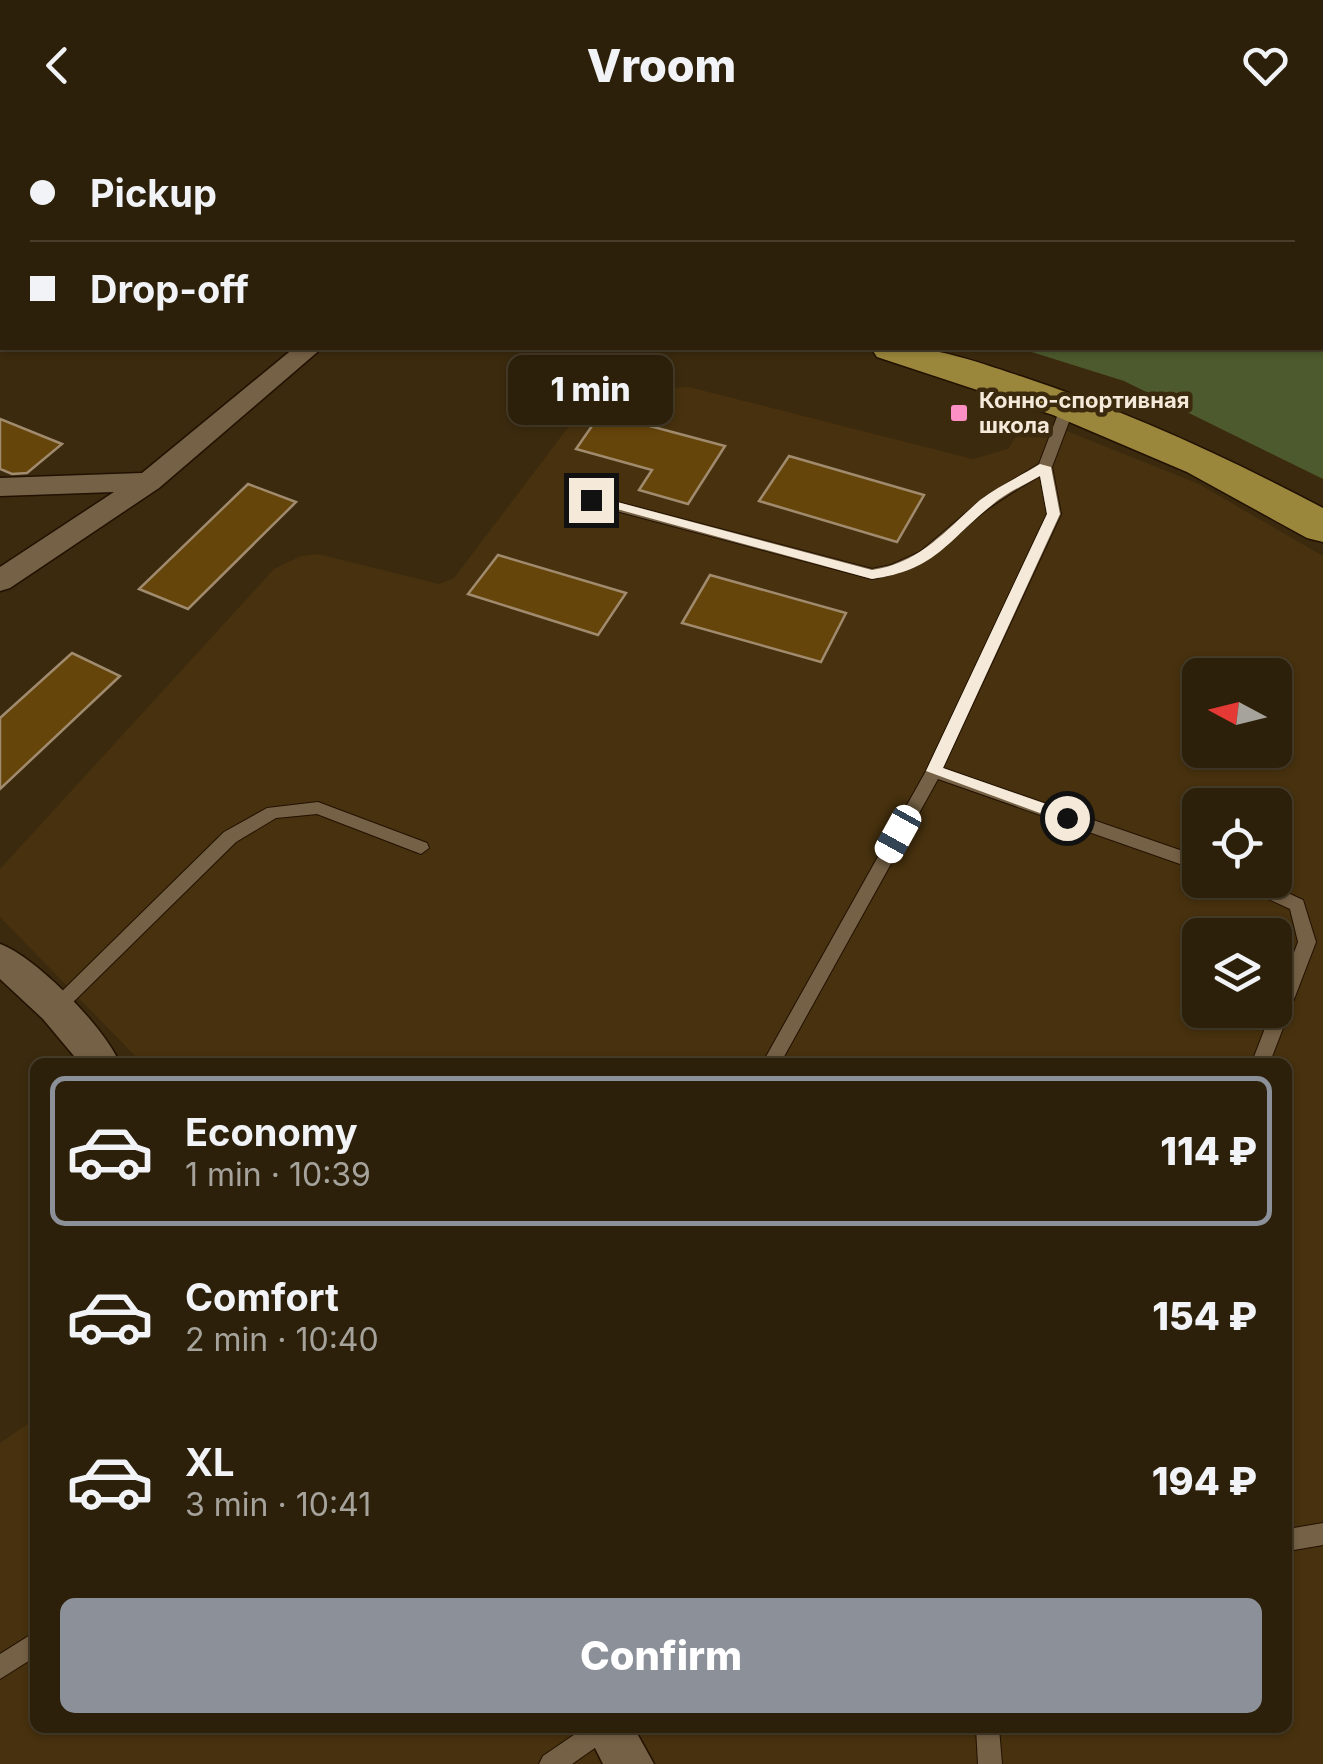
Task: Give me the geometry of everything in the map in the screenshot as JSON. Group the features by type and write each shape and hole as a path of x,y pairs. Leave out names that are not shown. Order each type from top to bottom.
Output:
{"highway":[{"path":"898,350 1068,406 1202,462 1323,527"}],"street":[{"path":"0,581 149,482 307,350"},
{"path":"0,487 149,482"},
{"path":"0,958 56,1008 98,1058"},
{"path":"609,1733 630,1764"}],"lane":[{"path":"774,1058 934,771 1054,514 1045,467 1068,406"},
{"path":"591,500 872,574 901,570 935,550 988,500 1045,467"},
{"path":"934,771 1182,858"},
{"path":"56,1008 230,837 273,812 318,808 422,848"},
{"path":"1262,1058 1307,942 1297,906 1284,898"},
{"path":"1292,1539 1323,1534"},
{"path":"0,1668 30,1647"},
{"path":"551,1764 598,1733"},
{"path":"988,1733 990,1764"}],"shaded area":[{"path":"689,387 973,459 1008,449 1029,416 1199,484 1323,556 1323,1764 0,1764 0,1443 30,1422 30,1733 1292,1733 1292,1058 137,1058 0,917 0,869 274,569 301,556 318,554 439,584 454,578 588,401 619,390"}],"green space":[{"path":"1025,350 1323,350 1323,479 1124,381"}],"building":[{"path":"601,413 725,446 688,504 639,490 652,470 576,449"},
{"path":"0,419 62,444 27,473 12,474 0,469"},
{"path":"789,456 924,495 897,542 759,501"},
{"path":"248,484 296,502 188,609 139,589"},
{"path":"498,555 626,593 598,635 468,594"},
{"path":"710,575 846,613 821,662 682,623"},
{"path":"72,653 120,676 0,789 0,718"}],"place":[{"name":"Конно-спортивная школа","path":"959,413"}],"route":[{"path":"591,500 872,574 901,570 935,550 988,500 1045,467 1054,514 934,771 1067,818"}]}
